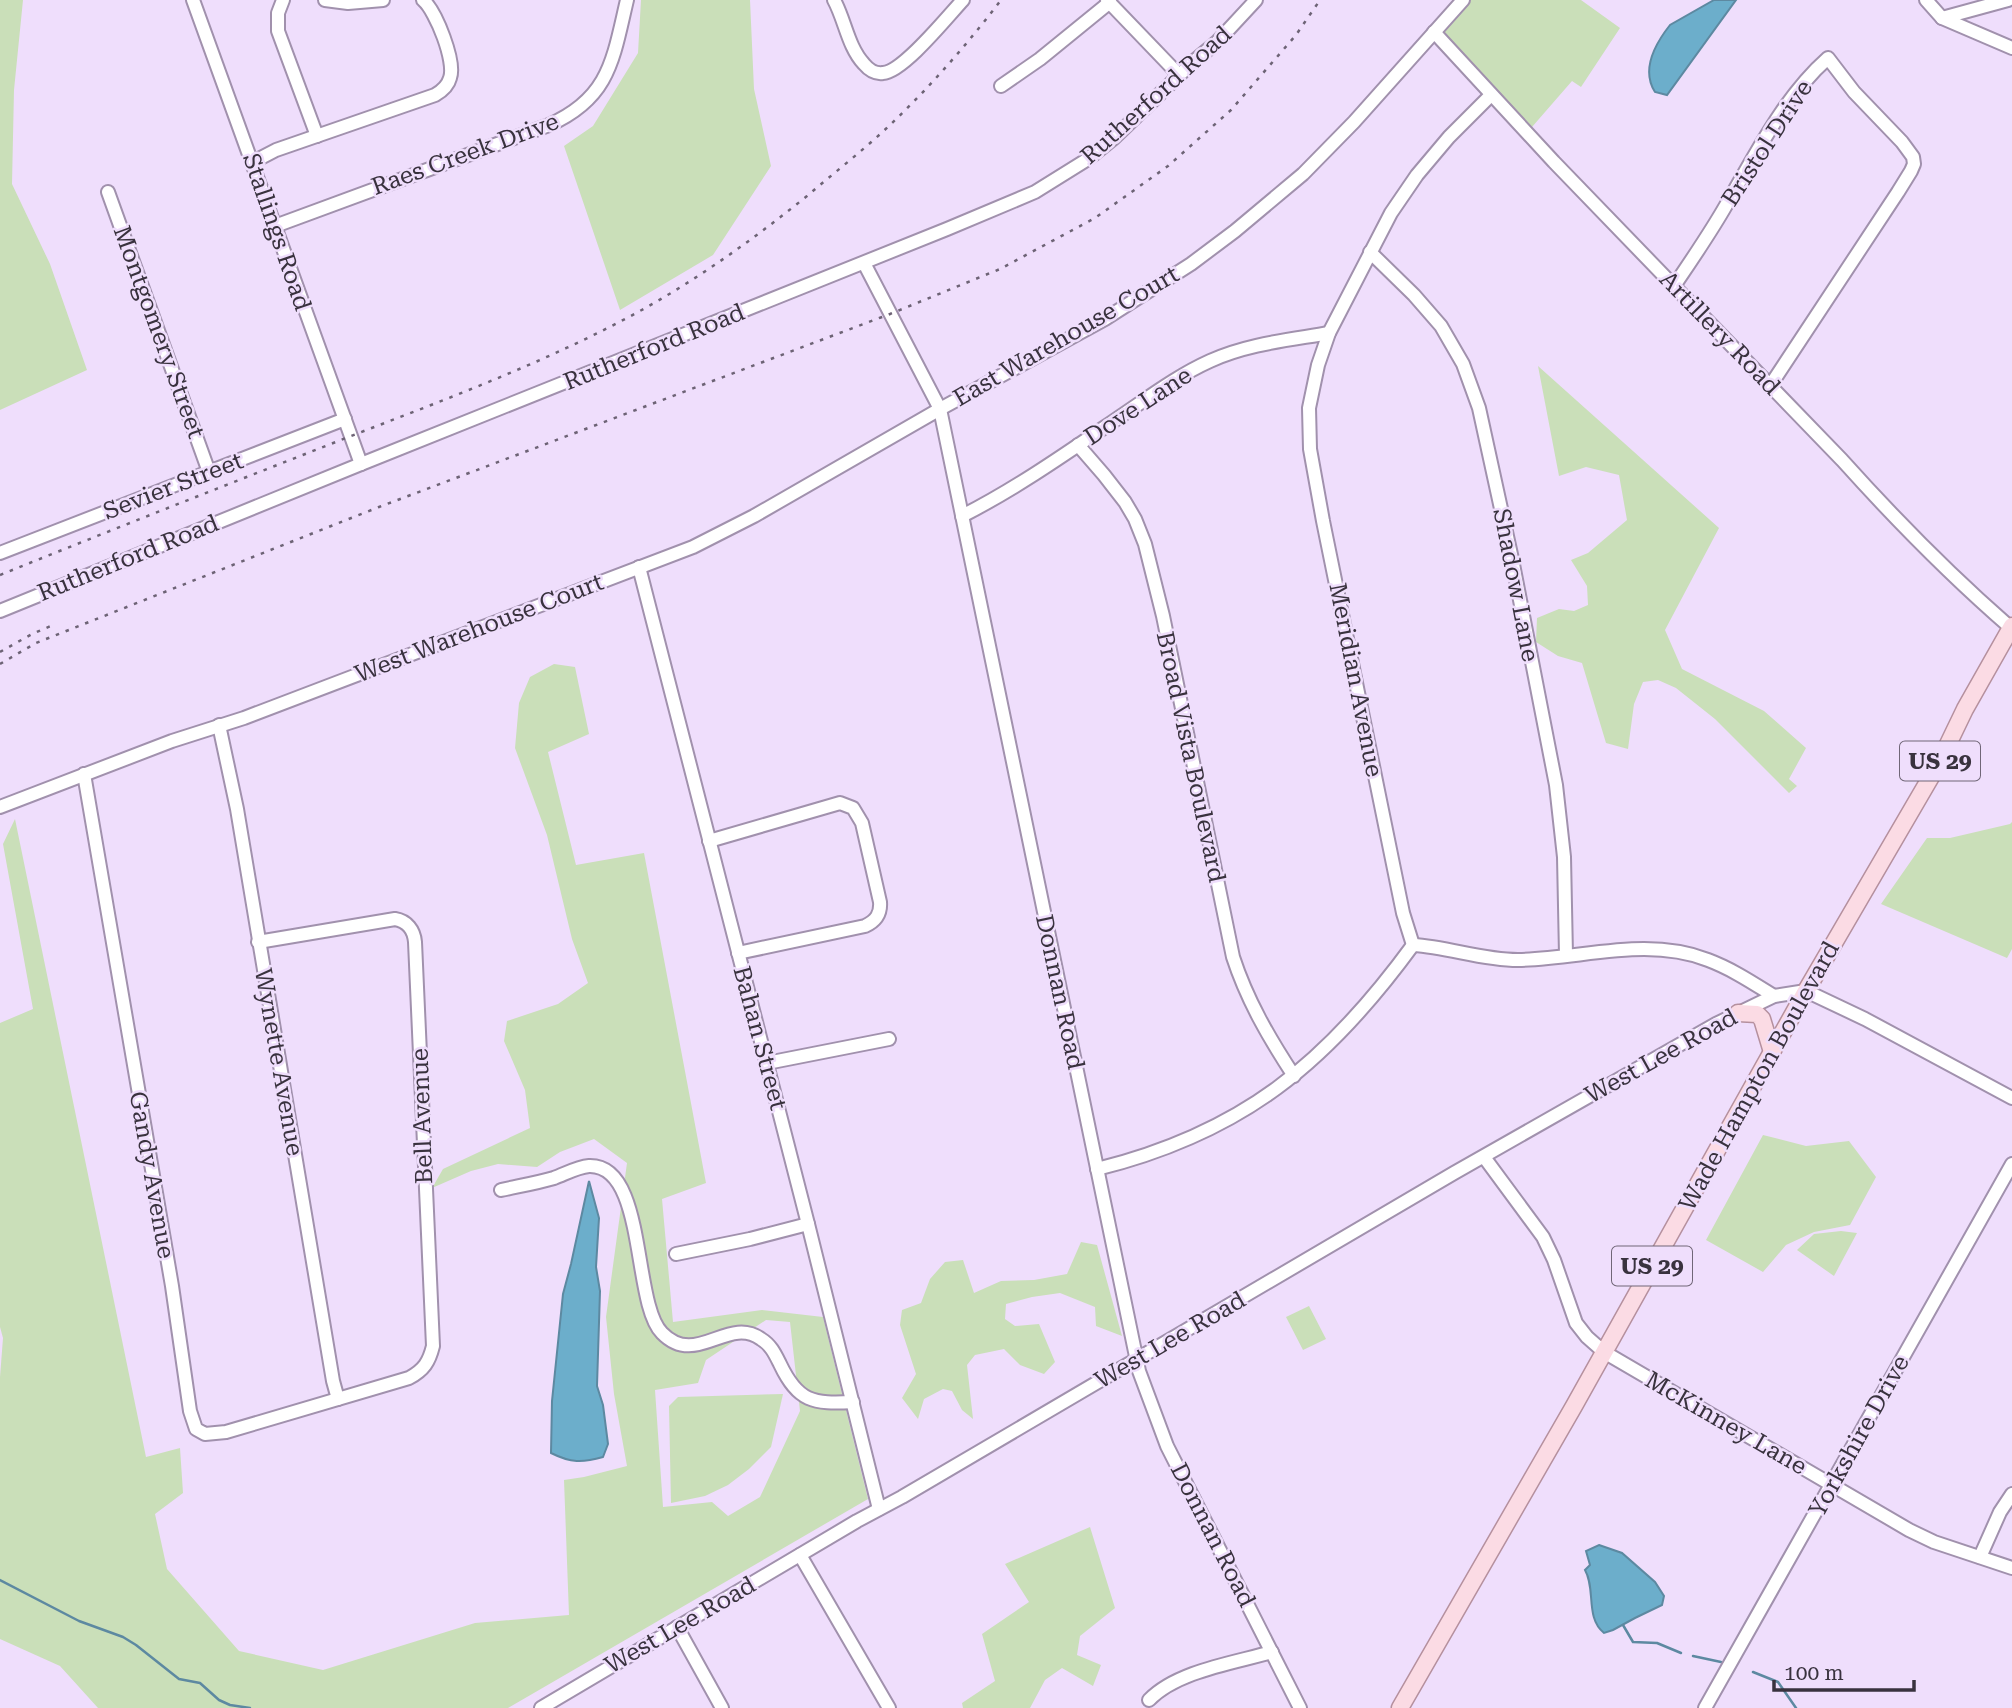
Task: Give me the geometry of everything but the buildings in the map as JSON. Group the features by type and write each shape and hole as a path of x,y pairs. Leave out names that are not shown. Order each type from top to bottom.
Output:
{"main road":[{"name":"Wade Hampton Boulevard","path":"1400,1708 1600,1348 1939,763 1965,709 2011,627"},
{"path":"1738,1013 1756,1014 1762,1019 1772,1052"}],"street":[{"name":"Stallings Road","path":"192,0 361,464"},
{"path":"283,0 278,13 278,31 317,136"},
{"path":"325,0 348,4 383,0"},
{"path":"253,162 276,150 435,94 445,88 451,75 450,59 434,13 424,0"},
{"name":"Raes Creek Drive","path":"275,226 549,125 569,115 587,101 606,76 614,55 626,0"},
{"path":"834,0 855,50 864,64 881,74 890,72 912,56 963,0"},
{"name":"Rutherford Road","path":"0,611 1007,205 1061,177 1114,138 1234,26 1256,0"},
{"name":"East Warehouse Court","path":"940,409 1105,319 1191,264 1235,231 1311,167 1463,0"},
{"path":"1926,0 1942,18 2012,48"},
{"path":"1942,18 2008,0"},
{"path":"1001,86 1040,59 1108,1 1180,75"},
{"name":"Artillery Road","path":"1434,32 1915,537 1987,608 2011,627"},
{"name":"Bristol Drive","path":"1674,286 1719,217 1754,154 1808,77 1828,58 1854,92 1906,147 1914,164 1770,386"},
{"name":"Meridian Avenue","path":"1413,945 1403,913 1310,449 1310,396 1329,333 1391,213 1417,175 1491,94"},
{"name":"Montgomery Street","path":"108,192 209,472"},
{"name":"Shadow Lane","path":"1370,252 1441,326 1463,365 1479,408 1512,559 1556,785 1564,858 1566,955"},
{"name":"Donnan Road","path":"864,263 940,409 1143,1382 1167,1446 1300,1708"},
{"name":"Dove Lane","path":"962,516 1007,491 1171,383 1213,360 1269,343 1329,333"},
{"name":"West Warehouse Court","path":"0,807 84,774 244,718 693,547 726,531 940,409"},
{"name":"Sevier Street","path":"0,552 345,419"},
{"name":"Broad Vista Boulevard","path":"1078,445 1125,502 1145,544 1160,603 1233,957 1249,999 1294,1076"},
{"name":"Bahan Street","path":"639,567 879,1509"},
{"name":"Wynette Avenue","path":"219,725 237,809 338,1399"},
{"name":"Gandy Avenue","path":"84,774 172,1286 193,1424 201,1433 217,1434 338,1399"},
{"path":"709,841 840,803 853,808 862,824 880,902 874,921 865,926 738,953"},
{"name":"Bell Avenue","path":"258,942 395,919 402,920 410,927 415,937 433,1346 429,1361 417,1373 398,1382 338,1399"},
{"path":"1097,1169 1151,1154 1199,1135 1248,1109 1294,1076 1331,1044 1413,945 1432,946 1497,960 1632,949 1676,951 1725,967 1774,996"},
{"path":"1807,991 2012,1098"},
{"name":"West Lee Road","path":"541,1708 563,1702 677,1627 1484,1157 1738,1013 1774,996 1807,991"},
{"path":"766,1063 889,1039"},
{"path":"1484,1157 1543,1237 1576,1323 1600,1348"},
{"name":"Yorkshire Drive","path":"1705,1708 2012,1164"},
{"path":"501,1190 551,1179 583,1167 603,1169 619,1185 629,1206 650,1313 661,1332 673,1342 694,1346 730,1334 751,1333 772,1348 792,1385 801,1394 822,1403 853,1402"},
{"path":"676,1254 808,1224"},
{"name":"McKinney Lane","path":"1600,1348 1909,1530 1934,1542 2012,1568"},
{"path":"1980,1557 2000,1512 2012,1494"},
{"path":"800,1555 889,1708"},
{"path":"677,1627 723,1708"},
{"path":"1149,1700 1164,1686 1181,1678 1272,1652"}],"green space":[{"path":"0,0 23,0 14,90 12,184 50,264 87,370 0,410"},
{"path":"641,0 750,0 754,89 771,166 713,255 620,310 564,146 593,126 638,53"},
{"path":"1468,0 1581,0 1620,28 1581,87 1572,81 1532,127 1437,42 1455,14"},
{"path":"1538,366 1719,528 1665,630 1682,669 1764,711 1806,748 1789,779 1797,786 1789,793 1715,719 1676,688 1658,680 1643,682 1634,704 1628,749 1606,743 1582,663 1558,656 1536,642 1537,618 1559,609 1574,611 1588,605 1587,586 1571,560 1588,553 1627,520 1619,475 1586,467 1559,476"},
{"path":"554,664 575,667 589,734 548,752 576,865 644,853 706,1183 662,1199 673,1322 762,1310 823,1317 868,1499 508,1708 98,1708 60,1666 0,1639 0,1377 3,1338 0,1327 0,1023 33,1009 3,844 15,819 146,1457 180,1448 183,1493 155,1514 167,1569 239,1651 323,1670 475,1623 569,1615 564,1480 627,1466 614,1394 606,1317 627,1163 594,1139 560,1152 537,1167 498,1164 471,1171 432,1188 443,1169 530,1128 525,1090 504,1041 507,1021 558,1004 588,983 572,939 547,835 515,748 519,703 530,677","holes":["766,1320 790,1322 800,1411 760,1497 728,1516 712,1502 663,1507 655,1390 698,1383 706,1360"]},
{"path":"2012,822 2012,949 2007,958 1881,904 1927,838 1950,838"},
{"path":"1763,1135 1806,1146 1849,1141 1876,1177 1850,1225 1814,1232 1786,1245 1763,1272 1706,1240"},
{"path":"1841,1231 1857,1233 1834,1276 1797,1250 1814,1234"},
{"path":"1081,1242 1097,1245 1122,1336 1096,1326 1095,1307 1060,1293 1006,1304 1005,1319 1015,1326 1039,1324 1055,1362 1044,1374 1020,1365 1004,1349 975,1355 967,1365 973,1419 962,1410 952,1391 943,1389 924,1399 918,1419 902,1398 916,1374 900,1325 902,1310 921,1303 930,1279 945,1262 963,1260 974,1293 1001,1281 1034,1280 1067,1274"},
{"path":"1309,1306 1326,1339 1303,1350 1286,1317"},
{"path":"783,1394 771,1447 749,1469 728,1485 705,1496 671,1503 669,1406 678,1397"},
{"path":"1090,1527 1115,1608 1080,1636 1077,1655 1101,1665 1093,1686 1062,1668 1045,1680 1030,1708 963,1708 962,1703 995,1681 982,1634 1029,1602 1005,1564"}],"water":[{"path":"1714,0 1736,0 1667,95 1655,92 1649,75 1659,40 1670,25"},
{"path":"589,1181 599,1218 596,1267 600,1291 597,1386 603,1405 608,1444 603,1457 577,1461 551,1453 552,1401 563,1294"},
{"path":"1599,1545 1622,1553 1655,1582 1664,1596 1662,1605 1604,1633 1595,1619 1585,1570 1590,1565 1586,1551"}],"waterway":[{"path":"0,1580 79,1621 123,1637 179,1679 200,1683 219,1700 250,1708"},
{"path":"1623,1625 1633,1642 1657,1643 1681,1653"},
{"path":"1693,1656 1721,1662"},
{"path":"1753,1672 1778,1682 1796,1708"}],"railway":[{"path":"0,575 490,381 593,335 651,305 720,262 764,230 871,142 935,79 1001,0"},
{"path":"0,664 36,643 379,507 890,314 1000,269 1095,218 1168,166 1231,110 1296,35 1320,0"},
{"path":"0,652 53,625"}]}
